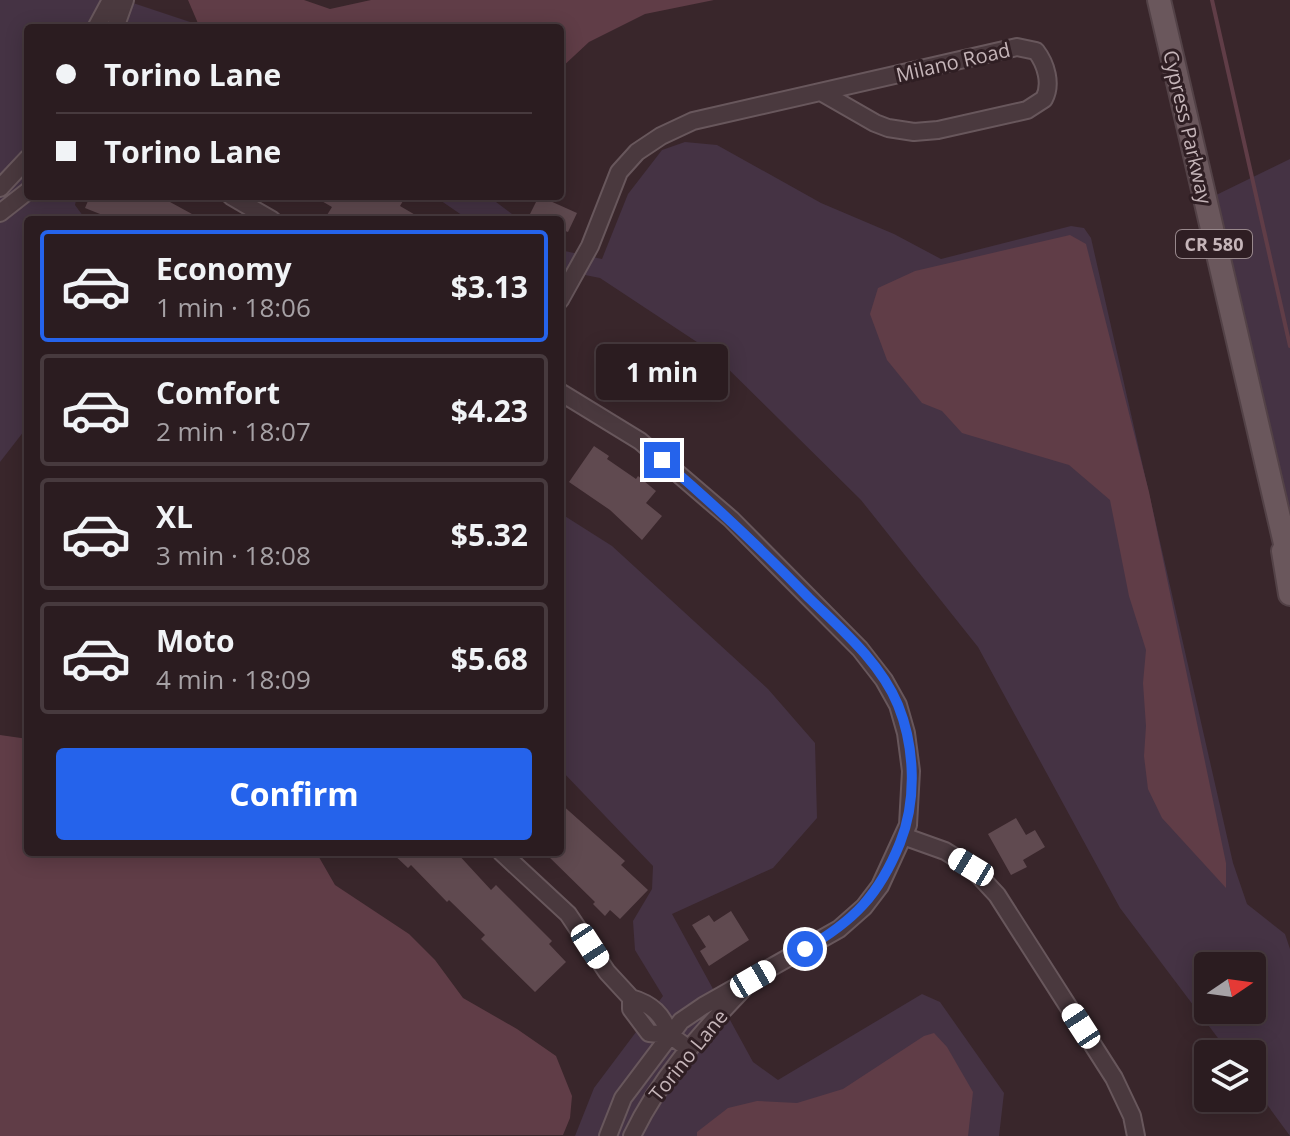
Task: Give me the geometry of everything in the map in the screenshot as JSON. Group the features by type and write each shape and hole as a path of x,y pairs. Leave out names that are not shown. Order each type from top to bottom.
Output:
{"main road":[{"name":"Cypress Parkway","path":"1159,0 1290,565"},
{"name":"Cypress Parkway","path":"1271,487 1290,594"}],"street":[{"path":"98,24 111,0"},
{"path":"116,24 125,0"},
{"name":"Milano Road","path":"564,293 590,246 619,172 637,152 693,121 1023,46 1031,48 1040,57 1048,83 1044,99 1027,110 926,132 888,128 821,92"},
{"path":"0,188 24,162"},
{"path":"0,213 24,194"},
{"path":"238,200 265,216"},
{"name":"Torino Lane","path":"564,394 640,441 731,519 860,649 898,705 906,733 911,771 908,825 880,886 864,907 839,929 681,1021 623,1098 608,1136"},
{"path":"903,836 945,851 971,867 997,895 1114,1078 1132,1116 1136,1136"},
{"path":"505,856 568,914 607,972 631,998 642,1001 664,1017 670,1035 689,1049"},
{"name":"Torino Lane","path":"632,1136 668,1074 753,979"}],"shaded area":[{"path":"0,0 124,0 196,24 24,24 24,200 76,200 75,205 83,216 24,216 24,431 0,462"},
{"path":"188,0 304,0 330,9 371,0 714,0 645,14 589,42 564,65 564,24 198,24"},
{"path":"685,142 717,145 821,203 894,234 941,259 1071,226 1084,228 1091,238 1233,863 1247,904 1285,934 1290,949 1290,1136 1266,1103 1266,1040 1219,1040 1207,1024 1266,1024 1266,952 1194,952 1194,1006 1120,908 978,647 861,500 709,350 600,278 564,271 564,251 602,259 628,194 662,150"},
{"path":"1290,159 1290,531 1212,197"},
{"path":"440,200 493,200 515,216 463,216"},
{"path":"1070,235 1086,244 1149,492 1226,863 1226,888 1162,818 1148,789 1144,756 1146,650 1129,596 1110,500 1069,465 962,433 942,411 922,403 887,360 870,314 878,288 915,271"},
{"path":"564,516 612,546 768,689 815,743 817,818 773,868 672,914 753,1062 778,1080 922,994 940,1002 1004,1093 999,1136 575,1136 594,1088 663,996 635,950 633,921 652,889 653,866 564,773"},
{"path":"0,735 24,738 24,856 318,856 335,885 409,934 435,960 463,998 556,1056 572,1096 570,1118 563,1135 0,1136"},
{"path":"934,1033 947,1047 973,1092 968,1136 697,1136 697,1132 728,1108 757,1101 797,1103 843,1089 924,1036"}],"building":[{"path":"88,200 171,200 196,216 99,216 85,208"},
{"path":"320,200 404,200 400,206 417,216 329,216 332,207"},
{"path":"537,200 548,200 577,213 568,232 564,230 564,216 529,216"},
{"path":"594,446 609,456 607,459 636,479 638,476 656,491 646,503 662,516 642,540 610,510 569,482"},
{"path":"564,807 625,861 621,865 648,890 620,919 610,910 605,916 593,904 595,902 548,856 564,856"},
{"path":"1016,818 1026,835 1035,830 1045,847 1023,860 1027,867 1011,875 988,834"},
{"path":"395,856 460,856 491,890 496,885 552,941 549,944 566,962 535,992 481,939 485,935 411,865 408,868"},
{"path":"731,911 749,940 709,966 700,951 706,947 692,925 709,915 714,922"}],"waterway":[{"path":"1212,0 1290,346"}],"route":[{"path":"662,460 731,519 860,649 884,680 898,705 906,733 911,771 908,825 880,886 864,907 839,929 805,949"}]}
